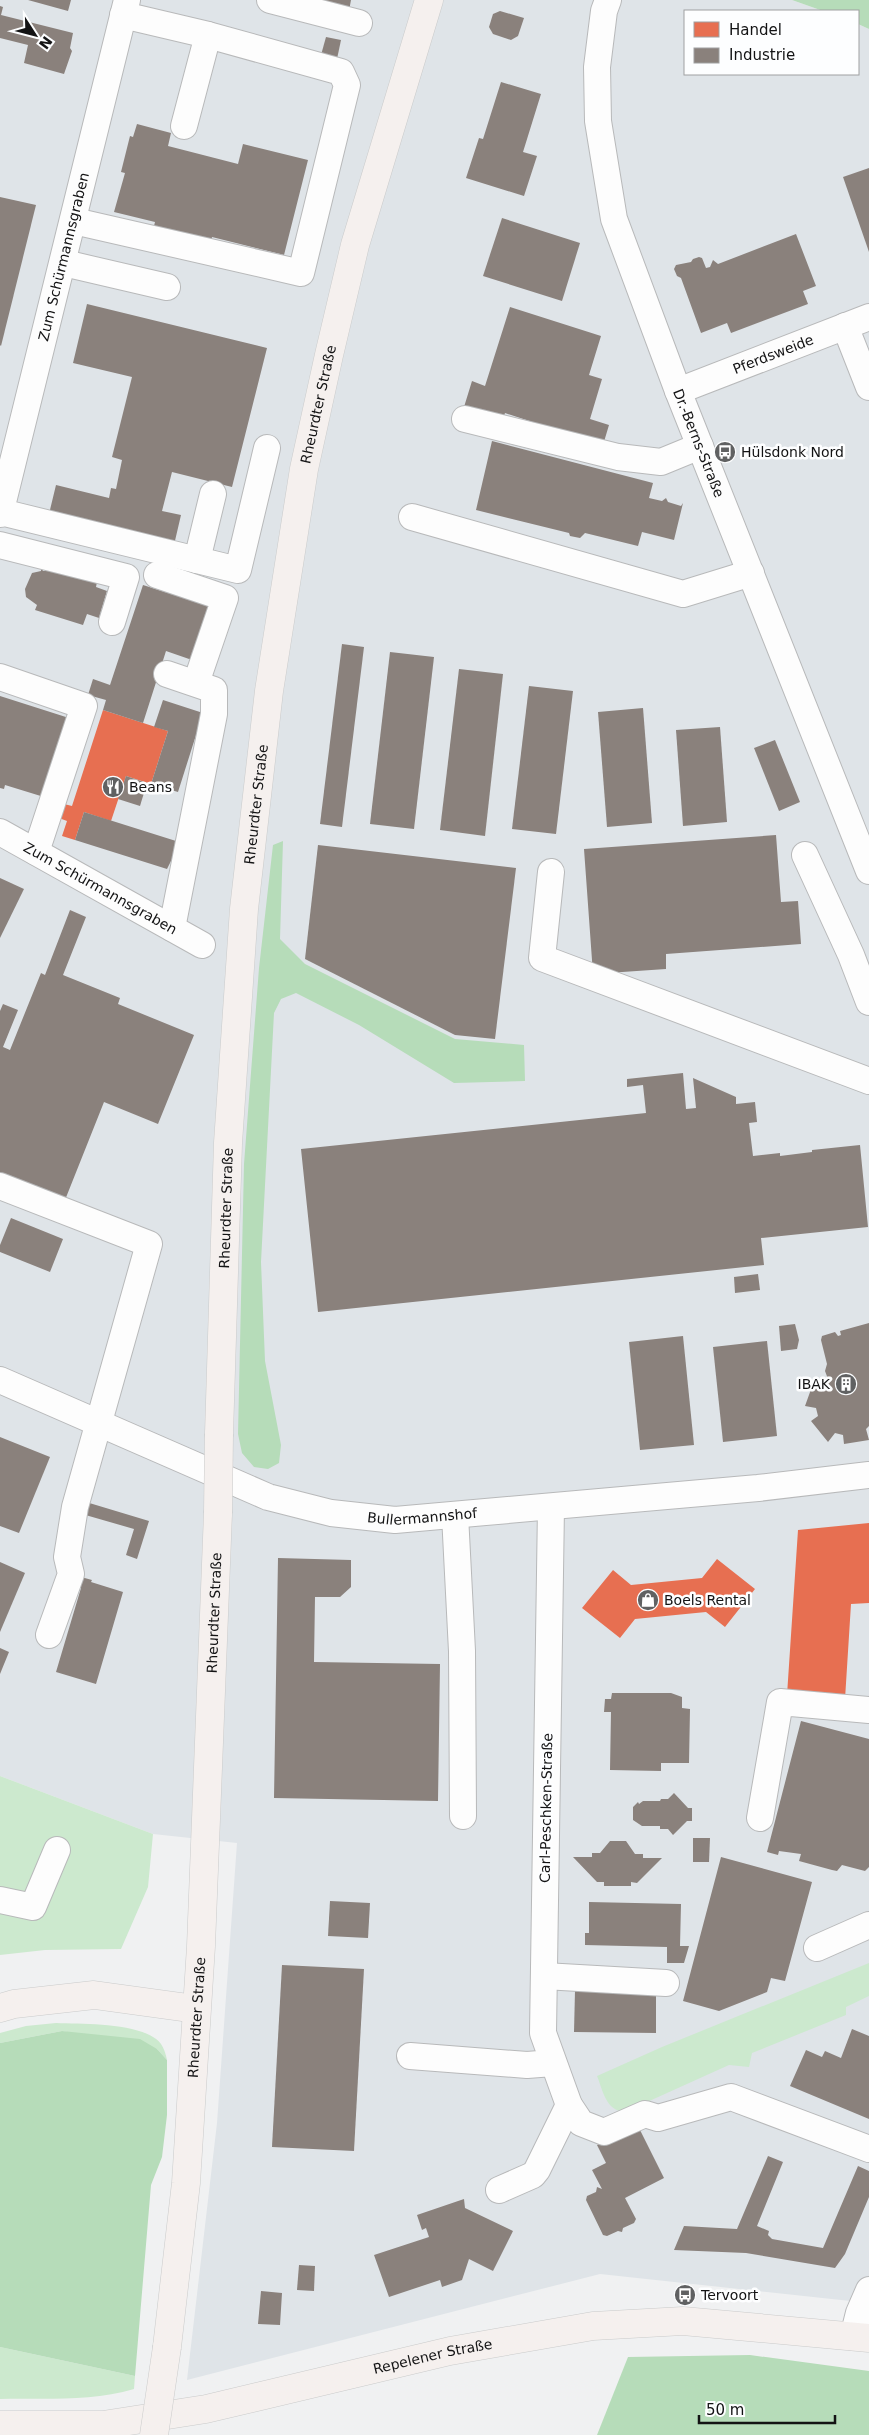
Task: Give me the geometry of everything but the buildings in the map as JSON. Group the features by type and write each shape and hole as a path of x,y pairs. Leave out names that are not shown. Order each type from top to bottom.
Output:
{"main road":[{"name":"Rheurdter Straße","path":"154,2435 167,2347 186,2183 196,2009 218,1513 228,1143 244,908 269,692 304,469 355,245 429,0"},
{"path":"0,2008 14,2004 94,1995 196,2009"},
{"name":"Repelener Straße","path":"0,2425 103,2425 206,2410 450,2352 593,2326 683,2321 861,2337"}],"street":[{"path":"270,0 359,23"},
{"name":"Dr.-Berns-Straße","path":"608,0 604,11 597,67 598,121 614,219 678,391 869,871"},
{"path":"74,221 301,272 347,85 341,72 208,35 125,8"},
{"name":"Zum Schürmannsgraben","path":"2,501 64,263 125,8"},
{"path":"184,126 208,35"},
{"path":"64,263 167,288"},
{"name":"Pferdsweide","path":"678,391 869,317"},
{"path":"845,326 869,387"},
{"path":"465,419 618,457 660,462 700,446"},
{"path":"2,501 197,560 238,570 267,448"},
{"path":"197,560 213,494"},
{"path":"412,518 683,594 751,573"},
{"path":"0,545 126,577 112,622"},
{"path":"156,575 225,598 196,683"},
{"path":"167,674 214,690 214,714 172,928"},
{"path":"0,677 84,706 36,852"},
{"name":"Zum Schürmannsgraben","path":"0,832 202,945"},
{"path":"805,855 852,956 869,1002"},
{"path":"550,872 542,958 869,1081"},
{"path":"0,1186 150,1244 75,1507 67,1557 71,1574 49,1635"},
{"name":"Bullermannshof","path":"0,1380 268,1497 331,1513 395,1520 758,1488 869,1475"},
{"name":"Carl-Peschken-Straße","path":"551,1507 543,2033 569,2105 581,2123 604,2132 645,2114 658,2118 731,2097 869,2149"},
{"path":"455,1515 461,1632 463,1816"},
{"path":"760,1818 780,1702 869,1710"},
{"path":"0,1900 33,1907 57,1850"},
{"path":"817,1948 869,1926"},
{"path":"544,1976 666,1983"},
{"path":"410,2056 527,2065 553,2063"},
{"path":"500,2190 533,2175 538,2170 569,2105"},
{"path":"861,2337 859,2313 869,2290"}],"shaded area":[{"path":"0,0 792,0 820,10 684,10 684,75 859,75 859,24 869,29 869,2303 600,2274 187,2380 217,2123 237,1843 153,1834 0,1776"}],"green space":[{"path":"792,0 869,0 869,29 859,24 859,10 820,10"},
{"path":"283,841 280,939 305,964 455,1039 524,1045 525,1081 454,1083 359,1025 296,993 281,999 274,1013 261,1262 265,1361 281,1445 279,1463 268,1469 254,1467 242,1453 238,1434 244,1164 259,968 273,845"},
{"path":"0,1776 153,1834 148,1887 121,1949 45,1950 0,1955"},
{"path":"869,1963 869,1996 846,2007 846,2015 752,2053 749,2067 729,2065 625,2112 613,2108 603,2094 597,2076 662,2047"},
{"path":"56,2023 106,2025 143,2032 159,2041 167,2060 157,2049 62,2031 0,2043 0,2033 26,2026"},
{"path":"62,2031 140,2039 157,2049 167,2060 167,2115 162,2157 151,2185 135,2376 0,2347 0,2043"},
{"path":"0,2347 135,2376 134,2389 85,2398 0,2399"},
{"path":"750,2355 869,2371 869,2435 597,2435 628,2357"}],"place":[{"name":"Hülsdonk Nord","path":"725,452"},
{"name":"Beans","path":"113,787"},
{"name":"IBAK","path":"846,1384"},
{"name":"Boels Rental","path":"648,1600"},
{"name":"Tervoort","path":"685,2295"}]}
